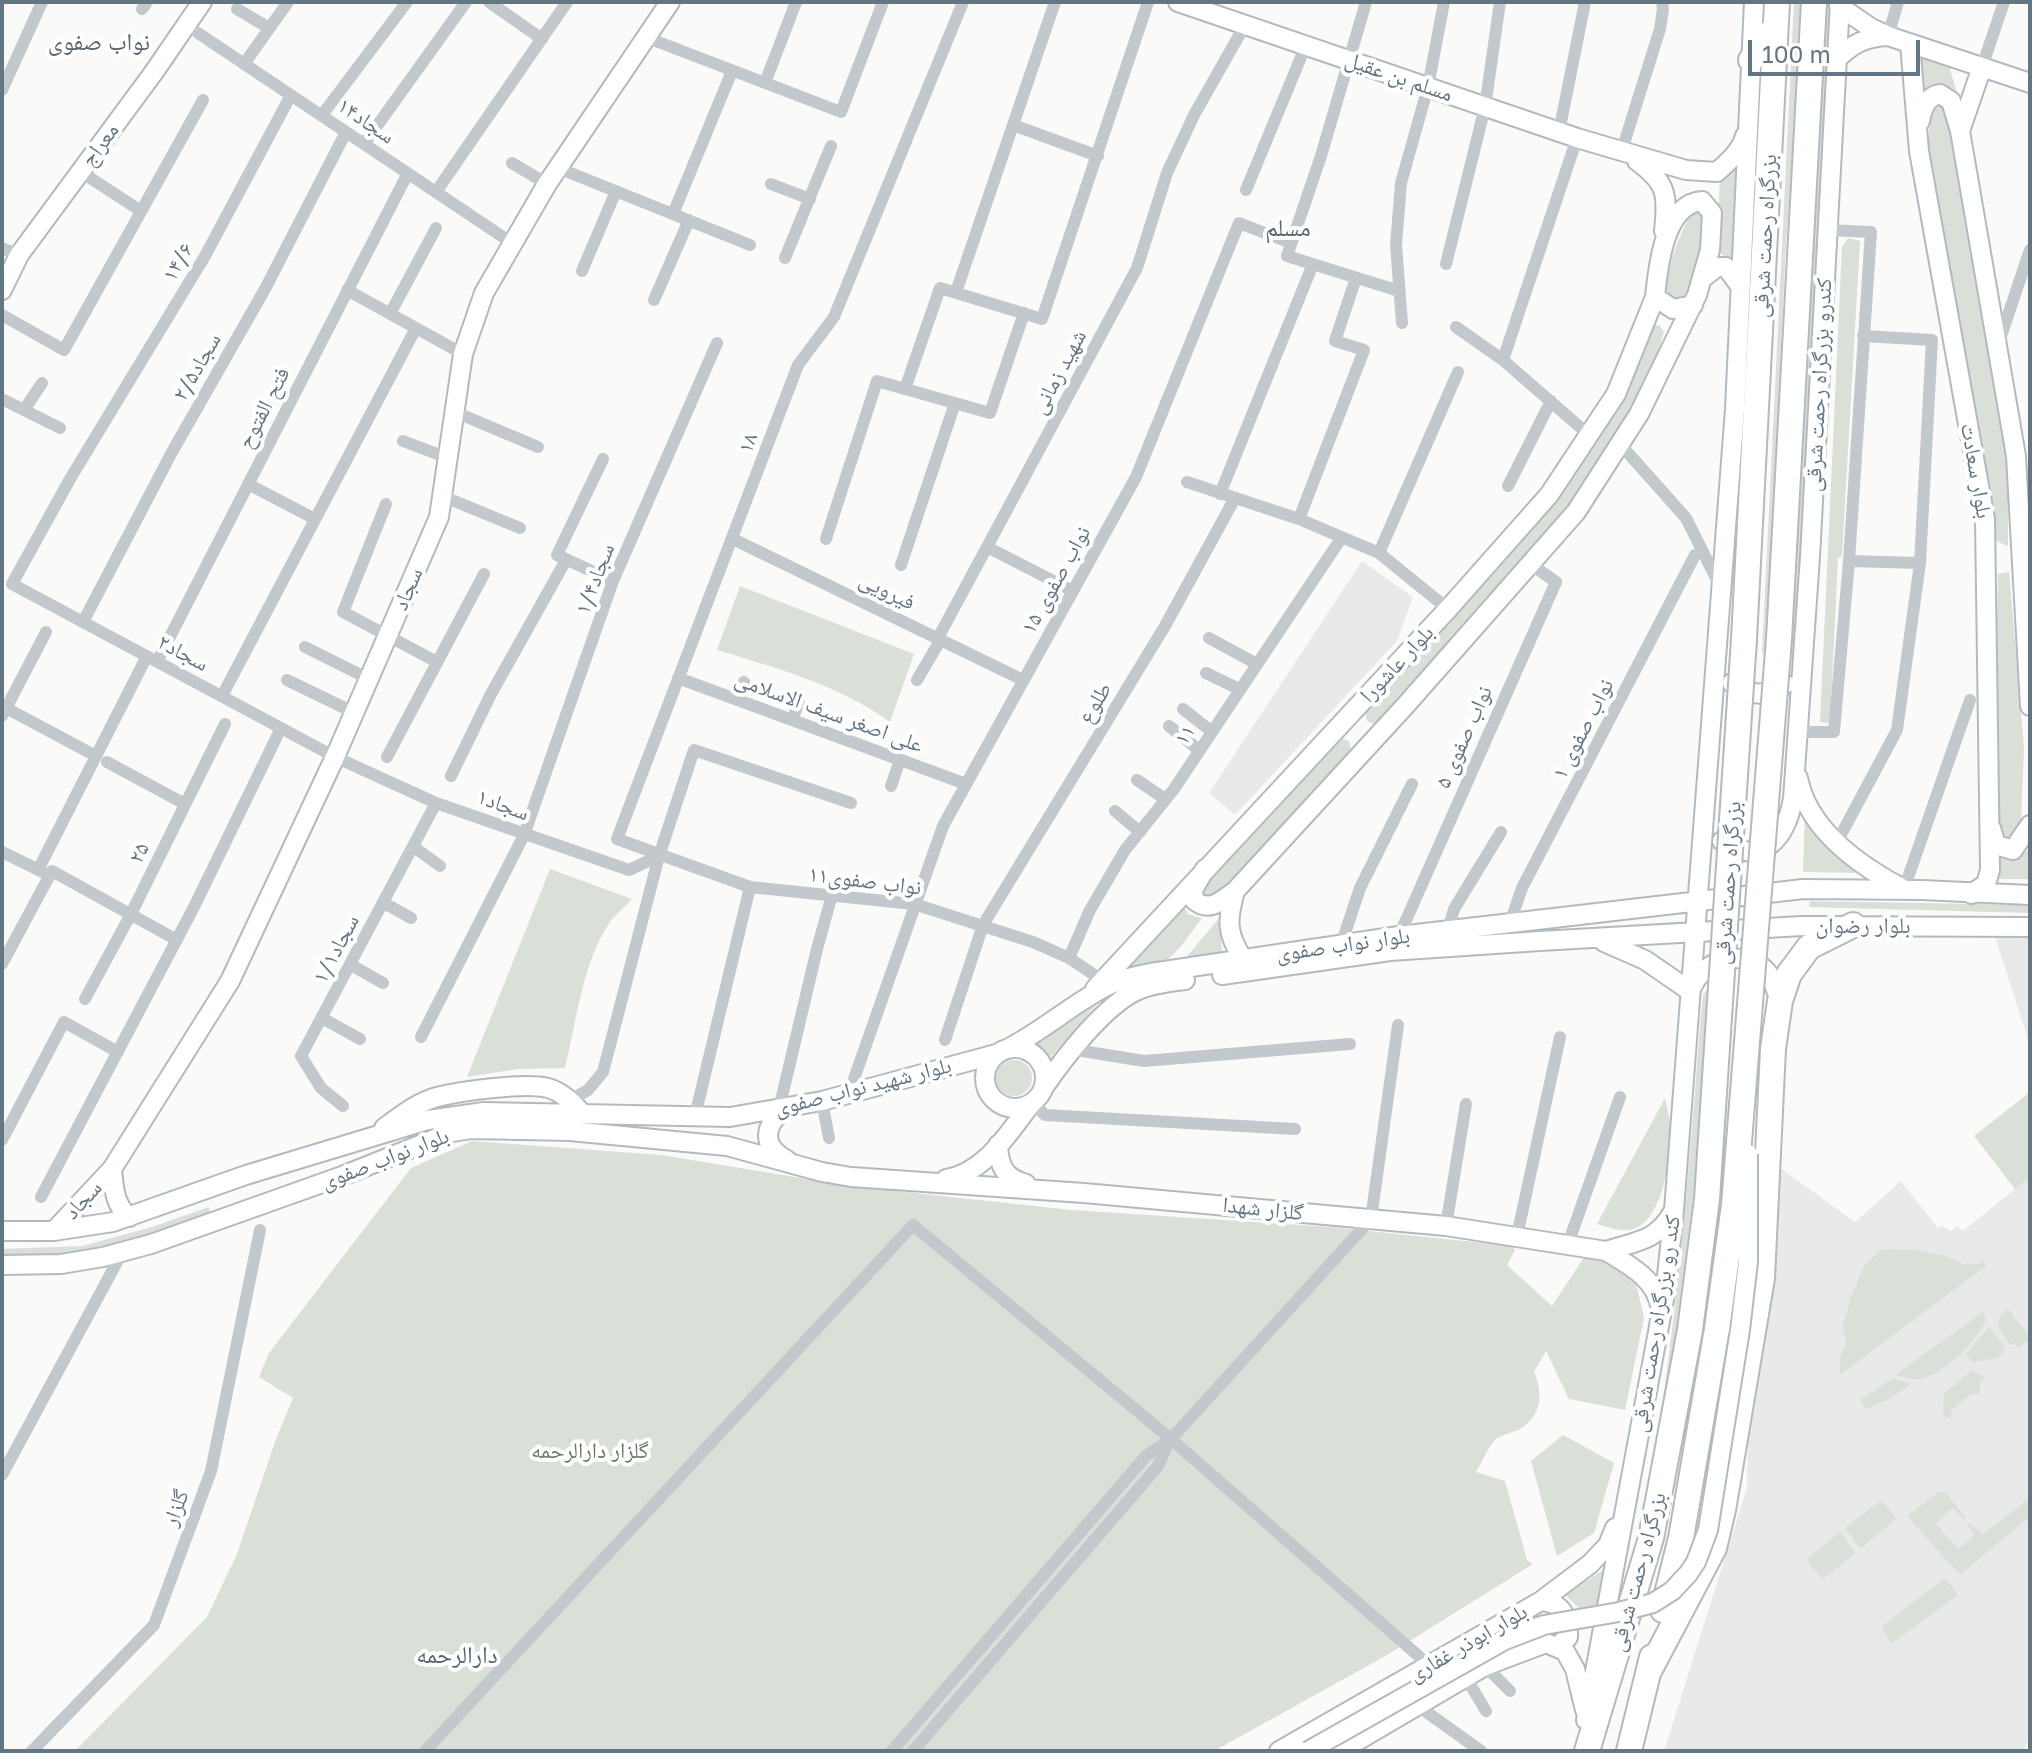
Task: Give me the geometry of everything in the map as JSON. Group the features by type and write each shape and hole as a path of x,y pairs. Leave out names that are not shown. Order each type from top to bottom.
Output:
{"highway":[{"name":"بزرگراه رحمت شرقی","path":"1585,1751 1651,1538 1690,1330 1707,1199 1744,639 1777,2"},
{"name":"بزرگراه رحمت شرقی","path":"1629,1751 1681,1538 1717,1329 1734,1205 1779,639 1814,2"},
{"path":"1751,60 1775,27"},
{"path":"1648,1673 1672,1622 1714,1548 1723,1510 1762,1278 1773,1049 1780,1001 1789,974 1809,947 1853,925"}],"main road":[{"name":"معراج","path":"2,290 11,252 81,172 202,2"},
{"name":"سجاد","path":"54,1231 112,1169 230,981 355,713 439,517 463,354 484,293 553,176 670,2"},
{"name":"مسلم بن عقیل","path":"1178,2 1568,135 1686,170 1717,172"},
{"path":"1707,798 1740,286 1754,2"},
{"path":"1840,4 1871,28 1888,36 2030,83"},
{"name":"کندرو بزرگراه رحمت شرقی","path":"1707,798 1713,828 1724,843 1743,850 1766,847 1778,839 1786,826 1793,799 1810,557 1840,4"},
{"path":"1836,60 1852,44 1872,36 1888,36"},
{"name":"بلوار سعادت","path":"1910,43 1919,151 1985,519 1990,870 1986,884 1971,894"},
{"name":"بلوار سعادت","path":"1982,67 1960,131 2025,497 2030,706"},
{"path":"1919,151 1920,117 1934,95 1940,94 1951,101 1960,131"},
{"path":"1662,252 1675,216 1687,204 1702,201 1717,172 1743,143 1748,121"},
{"path":"1622,150 1654,173 1664,189 1666,213 1662,252"},
{"name":"بلوار عاشورا","path":"1235,891 1532,565 1576,512 1639,414 1693,305 1710,250 1712,213 1702,201"},
{"name":"بلوار عاشورا","path":"1090,997 1102,980 1448,609 1549,495 1616,394 1655,297 1662,252"},
{"path":"1704,277 1717,267 1726,267 1740,286"},
{"path":"1655,297 1673,309 1693,305"},
{"path":"1647,318 1659,316 1668,320 1674,326 1676,339"},
{"path":"1718,648 1723,670 1731,682 1742,691 1760,695 1786,683 1795,672 1802,652"},
{"path":"1347,718 1373,741"},
{"path":"1796,768 1801,794 1836,844 1867,869 1913,890"},
{"name":"کند رو بزرگراه رحمت شرقی","path":"1585,1751 1587,1718 1662,1312 1674,1210 1707,798"},
{"path":"1990,826 1996,845 2013,850 2030,825"},
{"path":"1205,869 1193,890 1197,904 1212,906 1235,891"},
{"name":"بلوار رضوان","path":"1699,901 1803,889 2030,895"},
{"path":"1235,891 1228,917 1231,941 1243,959"},
{"name":"بلوار نواب صفوی","path":"2,1265 61,1264 123,1251 227,1217 452,1132 471,1129 570,1131 727,1146 822,1172 919,1183 955,1177 973,1170 998,1145 1070,1049 1121,1000 1137,990 1172,981 1469,937 1510,923 1699,901"},
{"name":"بلوار رضوان","path":"1696,933 1853,925 2030,927"},
{"name":"بلوار نواب صفوی","path":"1002,1051 1029,1038 1108,986 1138,975 1448,931 1469,937 1597,939 1696,933"},
{"path":"1597,939 1645,960 1690,991 1707,965 1723,959 1755,962 1770,975 1780,1001"},
{"path":"1025,1050 1033,1054 1044,1069 1038,1095 1015,1109 1006,1108 990,1097 984,1079 990,1061 1002,1051 1025,1050"},
{"name":"بلوار شهید نواب صفوی","path":"730,1117 822,1101 1002,1051"},
{"path":"1308,1751 1505,1640 1544,1625 1653,1603 1672,1591 1696,1562 1708,1530 1740,1330 1749,1236 1745,1070"},
{"name":"بلوار نواب صفوی","path":"2,1231 93,1227 373,1137 457,1114 576,1108 730,1117"},
{"path":"786,1108 771,1121 768,1134 772,1148 781,1158 822,1172"},
{"path":"727,1146 739,1142 743,1133 741,1123 730,1117"},
{"path":"998,1145 1001,1166 1013,1181 1084,1193"},
{"name":"سجاد","path":"112,1169 116,1200 121,1211 129,1217"},
{"name":"گلزار شهدا","path":"919,1183 1084,1193 1446,1226 1568,1244 1606,1251 1645,1276 1659,1295 1662,1312"},
{"path":"216,1186 227,1217"},
{"name":"گلزار شهدا","path":"1606,1251 1656,1235 1674,1210"},
{"name":"بلوار ابوذر غفاری","path":"1279,1751 1541,1601 1590,1564 1608,1545 1626,1504"},
{"path":"1541,1601 1554,1603 1564,1612 1568,1637 1557,1647 1565,1651 1575,1669 1587,1718"},
{"name":"بلوار ابوذر غفاری","path":"1342,1751 1485,1666 1546,1643 1557,1647"}],"street":[{"path":"2,90 42,2"},
{"path":"244,64 288,2"},
{"path":"322,115 407,2"},
{"path":"364,144 466,2"},
{"path":"489,2 542,39"},
{"path":"436,192 567,2"},
{"path":"765,83 796,2"},
{"path":"648,38 841,112 883,2"},
{"name":"۱۸","path":"617,839 798,365 834,317 963,2"},
{"path":"956,292 1055,2"},
{"path":"905,389 940,288 1042,319 1148,2"},
{"path":"1366,2 1321,156 1287,256 1399,291"},
{"path":"1402,323 1396,245 1401,183 1428,87 1444,2"},
{"path":"1446,264 1485,107 1500,2"},
{"path":"1503,360 1568,135 1585,2"},
{"path":"1622,150 1660,29 1662,2"},
{"path":"1888,36 1898,2"},
{"path":"1982,67 2004,2"},
{"path":"237,9 269,28"},
{"name":"شهید زمانی","path":"917,680 1137,268 1167,173 1194,115 1245,25"},
{"name":"۱۴سجاد","path":"198,33 512,243"},
{"path":"1246,190 1306,45"},
{"path":"673,214 732,71"},
{"name":"۱۴/۶","path":"12,584 91,445 205,256 291,95"},
{"path":"2,315 64,350 203,100"},
{"path":"1013,125 1098,156"},
{"name":"۲/۵سجاد","path":"83,622 172,452 265,289 346,132"},
{"path":"785,258 831,146"},
{"path":"512,163 616,191 750,245"},
{"path":"81,172 141,211"},
{"name":"فتح الفتوح","path":"2,964 152,659 248,484 408,173"},
{"path":"771,184 810,199"},
{"path":"582,271 616,191"},
{"path":"654,300 689,220"},
{"name":"نواب صفوی ۱۵","path":"849,1093 943,826 1136,477 1239,223 1291,243"},
{"path":"390,314 436,228"},
{"path":"1798,732 1834,732 1871,232 1828,230"},
{"path":"1998,344 2030,250"},
{"path":"1220,494 1313,264"},
{"path":"1299,519 1364,350 1335,341 1356,278"},
{"path":"347,290 463,354"},
{"path":"2016,293 2030,297"},
{"path":"826,539 877,381 990,413 1024,313"},
{"path":"1456,327 1503,360 1589,435"},
{"path":"222,696 313,518 416,328"},
{"path":"1863,336 1932,340 1950,332"},
{"path":"1836,844 1897,730 1920,563 1932,340"},
{"name":"۱/۴سجاد","path":"421,1037 524,835 613,581 717,343"},
{"path":"1379,553 1458,372"},
{"path":"24,410 42,383"},
{"path":"2,399 60,428"},
{"path":"1508,486 1551,401"},
{"path":"901,565 955,403"},
{"path":"455,412 538,447"},
{"path":"403,441 448,458"},
{"path":"1620,444 1686,518 1722,590"},
{"path":"451,776 562,558 603,459"},
{"path":"1187,482 1299,519 1379,553 1448,609"},
{"path":"248,484 313,518"},
{"path":"442,496 520,528"},
{"name":"طلوع","path":"945,1040 983,925 1165,626 1235,498"},
{"path":"386,504 343,612 437,662"},
{"name":"۱۱","path":"1069,958 1090,910 1125,850 1199,750 1342,537"},
{"name":"فیرویی","path":"733,539 1023,680"},
{"path":"987,547 1073,591"},
{"name":"نواب صفوی ۱","path":"1510,923 1522,888 1695,555"},
{"path":"562,558 613,581"},
{"path":"1849,561 1920,563"},
{"name":"نواب صفوی ۵","path":"1399,936 1556,582 1532,565"},
{"path":"387,757 484,574"},
{"name":"۲سجاد","path":"12,584 335,757"},
{"path":"46,632 4,712 102,759 185,804"},
{"path":"1209,638 1255,663"},
{"path":"305,647 369,679"},
{"path":"1206,673 1239,689"},
{"name":"علی اصغر سیف الاسلامی","path":"678,678 966,784"},
{"path":"287,680 355,713"},
{"path":"737,700 744,682"},
{"path":"1913,890 1970,700"},
{"path":"792,720 799,703"},
{"path":"1183,709 1211,731"},
{"name":"۲۵","path":"85,999 131,914 225,724"},
{"path":"846,740 853,725"},
{"path":"1169,726 1199,750"},
{"path":"41,1197 177,940 281,728"},
{"path":"576,1108 603,1072 659,856 694,750 851,803"},
{"name":"۱سجاد","path":"335,757 436,803 629,870 659,856"},
{"path":"891,786 900,760"},
{"path":"1137,780 1165,799"},
{"path":"1341,945 1360,888 1412,784"},
{"name":"۱/۱سجاد","path":"343,1106 321,1088 301,1056 436,803"},
{"path":"1115,811 1140,832"},
{"path":"1448,931 1454,909 1501,832"},
{"name":"۱۱نواب صفوی","path":"617,839 750,887 914,904 983,925 1069,958 1102,980"},
{"path":"414,847 440,866"},
{"path":"2,852 131,914 177,940"},
{"path":"695,1116 750,887"},
{"path":"786,1108 799,1025 832,895"},
{"path":"384,903 411,918"},
{"path":"351,965 383,983"},
{"path":"322,1018 360,1039"},
{"path":"2,1140 64,1022 118,1052"},
{"path":"892,1751 1146,1456 1171,1439 1371,1219 1398,1025"},
{"path":"1517,1236 1560,1037"},
{"path":"1070,1049 1144,1061 1350,1044"},
{"path":"1038,1095 1045,1115 1295,1129"},
{"path":"1568,1244 1620,1097"},
{"path":"822,1101 829,1138"},
{"path":"1446,1226 1466,1104"},
{"path":"425,1751 913,1225 1171,1439 1430,1666"},
{"name":"گلزار","path":"32,1751 154,1625 211,1471 260,1230"},
{"path":"2,1475 123,1251"},
{"path":"913,1751 1158,1466 1171,1439"},
{"path":"1485,1666 1510,1691"},
{"path":"1465,1676 1486,1711"},
{"path":"1418,1706 1481,1751"}],"shaded area":[{"path":"1362,561 1413,597 1397,641 1235,815 1209,793"},
{"path":"1995,937 2030,938 2030,1046"},
{"path":"1761,1154 1855,1222 1901,1181 1938,1228 1942,1225 1950,1231 1957,1226 1963,1231 2030,1177 2030,1736 2023,1751 1664,1751 1747,1488 1749,1365"}],"green space":[{"path":"1794,2 1803,2 1785,262 1767,655 1762,653"},
{"path":"1827,2 1832,2 1797,657 1791,663"},
{"path":"1918,55 1949,66 1957,93 1940,84 1930,87 1924,100"},
{"path":"1936,100 1941,105 1960,154 2008,427 2008,546 1996,541 1992,502 1982,470 1927,159 1931,104"},
{"path":"1738,163 1733,261 1716,251 1720,180"},
{"path":"1694,210 1703,212 1702,247 1693,283 1680,302 1669,299 1668,278 1678,241"},
{"path":"1848,238 1860,241 1830,723 1820,722 1842,247"},
{"path":"1659,325 1664,332 1636,404 1572,502 1379,723 1367,721 1365,711 1465,606 1559,495 1619,405 1651,326"},
{"path":"2009,572 2024,747 2021,823 2009,844 1998,822 1993,649 1998,574"},
{"path":"740,586 914,654 890,722 829,688 717,650"},
{"path":"1343,739 1349,741 1352,753 1238,878 1213,900 1201,896 1199,889 1327,751"},
{"path":"1805,811 1860,873 1803,872"},
{"path":"2030,848 2030,879 1999,879 1999,854 2016,857"},
{"path":"550,869 632,899 610,922 593,955 565,1068 518,1069 467,1077"},
{"path":"1810,901 2030,905 2030,913 1809,907"},
{"path":"1183,904 1188,914 1202,918 1181,946 1156,966 1133,967 1129,962"},
{"path":"1220,917 1222,953 1184,960"},
{"path":"1711,985 1697,1165 1664,1429 1625,1599 1665,1385 1683,1227 1703,995"},
{"path":"1096,1005 1049,1059 1035,1045"},
{"path":"1014,1060 1027,1065 1032,1078 1027,1091 1014,1096 1001,1091 996,1078 1001,1065"},
{"path":"2030,1092 2030,1177 2015,1189 1974,1136"},
{"path":"1665,1098 1670,1122 1670,1149 1660,1198 1653,1212 1645,1222 1630,1230 1597,1224"},
{"name":"گلزار دارالرحمه","path":"472,1141 661,1155 849,1186 1071,1210 1330,1227 1512,1246 1515,1250 1507,1265 1552,1306 1585,1256 1610,1264 1636,1283 1644,1318 1625,1410 1569,1399 1546,1351 1534,1372 1540,1396 1532,1418 1520,1429 1496,1439 1476,1472 1505,1481 1527,1560 1533,1564 1387,1655 1214,1751 75,1751 207,1617 237,1554 293,1398 259,1377 269,1353 411,1168"},
{"path":"1727,1152 1722,1246 1686,1481 1657,1588 1696,1374 1723,1158"},
{"path":"209,1207 210,1213 132,1243 64,1259 2,1260 2,1249 82,1246"},
{"path":"1883,1249 1917,1250 1945,1256 1963,1264 1983,1261 1986,1266 1840,1375 1840,1356 1847,1343 1842,1327 1852,1294 1865,1264"},
{"path":"2008,1309 2030,1337 2019,1348 2011,1345 1999,1326 1999,1318"},
{"path":"1983,1312 1986,1320 1976,1337 1959,1356 1939,1371 1921,1379 1895,1375"},
{"path":"1989,1327 2006,1349 1997,1358 1972,1362 1966,1354"},
{"path":"1972,1370 1987,1379 1981,1380 1979,1394 1971,1394 1952,1410 1950,1418 1943,1417 1944,1394"},
{"path":"1893,1378 1911,1384 1891,1398 1866,1409 1860,1400"},
{"path":"1563,1435 1614,1463 1594,1533 1557,1556 1531,1461"},
{"path":"1939,1492 1945,1492 1966,1518 1964,1520 1953,1508 1935,1523 1958,1549 1975,1535 1967,1525 1969,1523 1983,1534 2030,1498 2030,1516 1960,1575 1907,1516"},
{"path":"1882,1500 1896,1519 1860,1549 1845,1528"},
{"path":"1840,1532 1856,1553 1823,1579 1808,1563 1809,1557"},
{"path":"1609,1566 1601,1606 1579,1608 1565,1595"},
{"path":"1945,1578 1958,1595 1892,1643 1881,1627"}],"district":[{"name":"نواب صفوی","path":"99,42"},
{"name":"مسلم","path":"1288,228"},
{"name":"دارالرحمه","path":"457,1655"}]}
